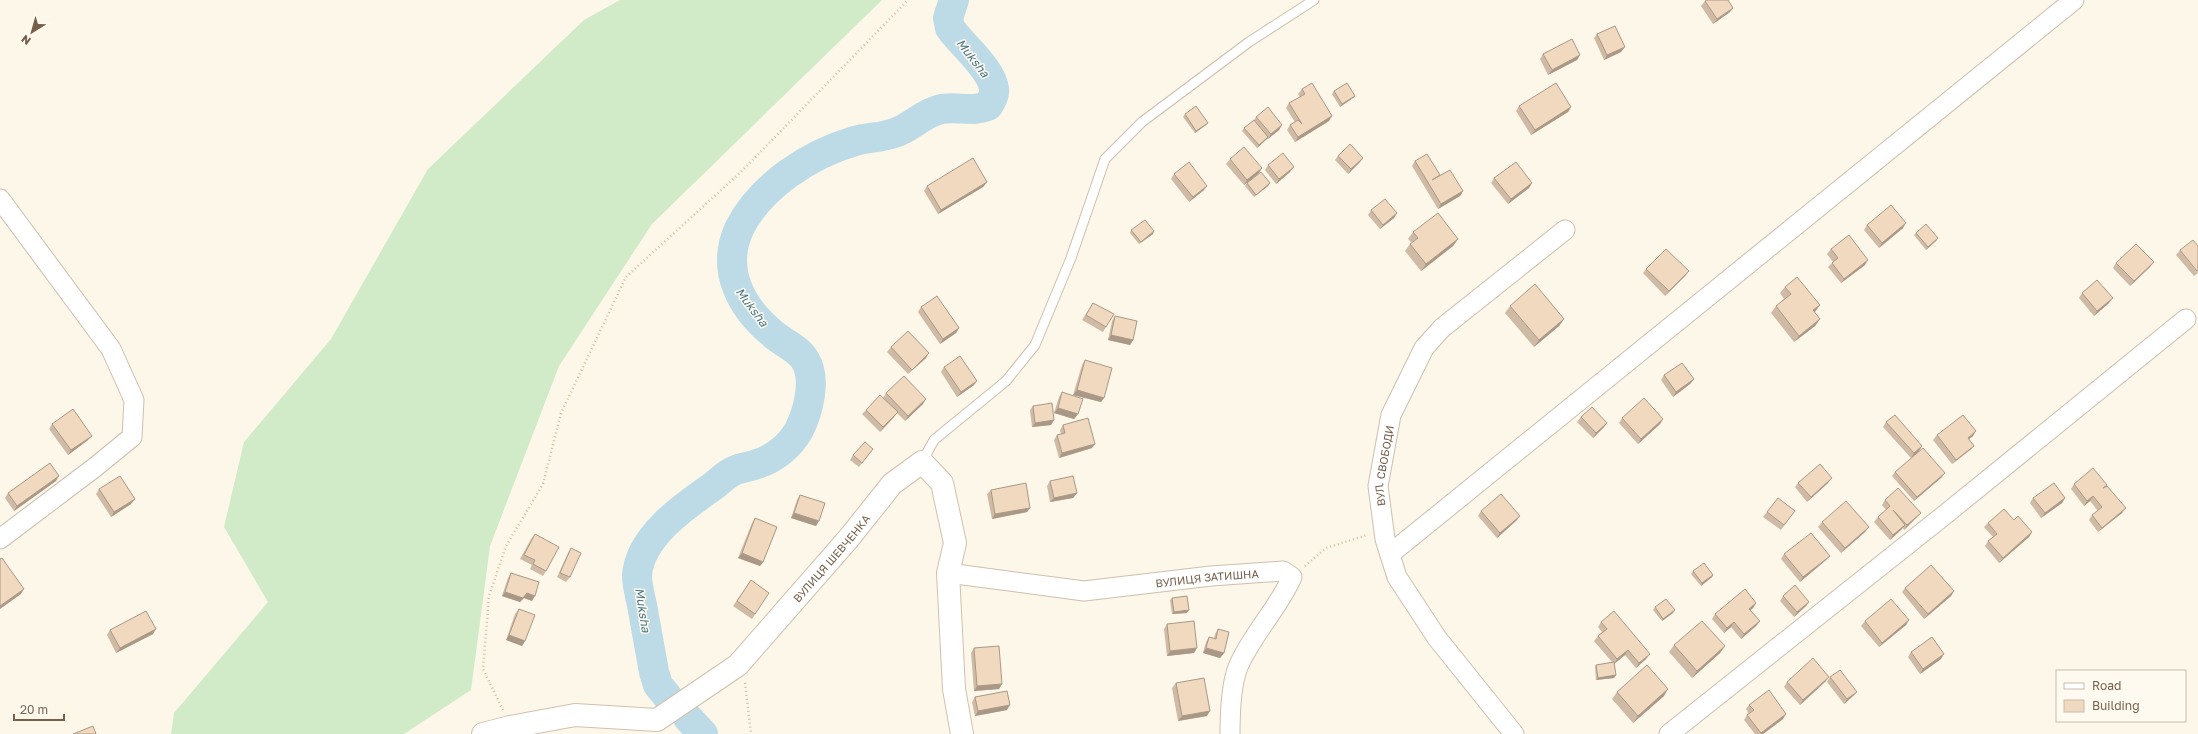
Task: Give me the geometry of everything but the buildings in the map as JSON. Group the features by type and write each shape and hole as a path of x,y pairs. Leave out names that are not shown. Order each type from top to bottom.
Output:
{"street":[{"path":"1390,554 2074,0"},
{"path":"0,198 111,349 134,400 132,437 94,468 0,539"},
{"name":"ВУЛ. СВОБОДИ","path":"1514,734 1437,638 1397,577 1384,530 1378,486 1391,415 1424,348 1442,328 1564,230"},
{"path":"1669,734 1947,513 2186,319"},
{"name":"ВУЛИЦЯ ШЕВЧЕНКА","path":"483,734 510,727 575,715 657,720 738,665 849,538 892,484 922,462"},
{"path":"922,462 942,483 955,543 948,573 954,688 962,734"},
{"name":"ВУЛИЦЯ ЗАТИШНА","path":"948,573 1084,591 1268,572 1283,571 1292,577"},
{"path":"1230,734 1230,713 1238,668 1258,631 1284,595 1292,577"}],"lane":[{"path":"922,462 934,440 1006,381 1035,345 1071,258 1105,160 1142,122 1249,42 1314,0"}],"path":[{"path":"510,727 483,669 489,596 506,546 543,484 561,413 626,277 742,171 908,0"},
{"path":"1292,577 1326,548 1384,530"},
{"path":"738,665 746,685 751,734"}],"green space":[{"path":"620,0 882,0 652,224 559,366 490,546 471,690 404,734 171,734 174,713 268,602 224,527 244,442 331,339 428,169 584,20"}],"waterway":[{"name":"Muksha","path":"667,696 658,685 654,672 638,583 637,575 640,561 646,548 654,536 676,514 727,475 741,468 763,462 781,451 799,430 810,395 811,386 809,368 805,360 798,352 761,323 751,312 737,286 733,273 732,258 734,244 739,229 748,213 773,186 804,163 821,154 855,141 897,132 927,114 938,110 951,108 975,109 988,106 994,93 992,81 982,65 950,28 948,18 954,0"},
{"name":"Muksha","path":"688,718 703,734"}]}
